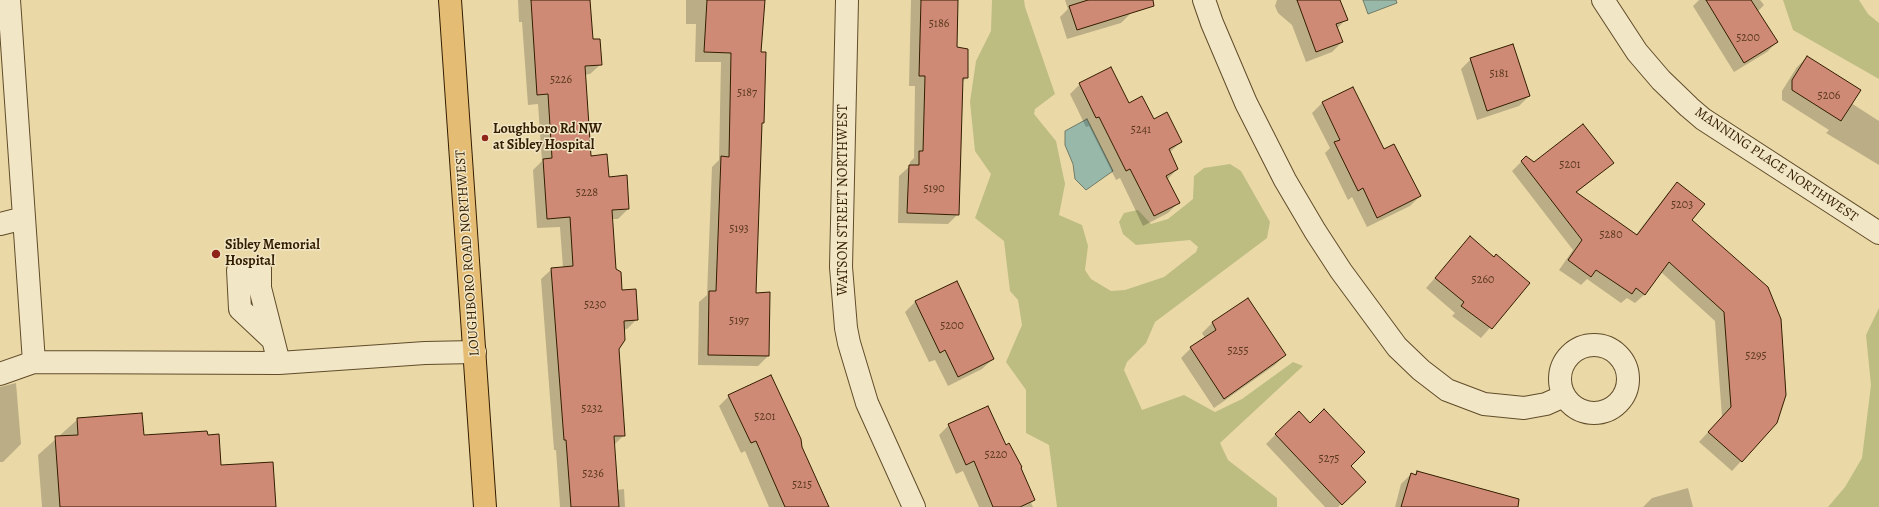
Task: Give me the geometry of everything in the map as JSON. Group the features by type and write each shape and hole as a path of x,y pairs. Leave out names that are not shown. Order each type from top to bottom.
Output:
{"main road":[{"name":"LOUGHBORO ROAD NORTHWEST","path":"450,0 486,507"}],"street":[{"path":"9,0 34,362"},
{"name":"WATSON STREET NORTHWEST","path":"847,0 841,267 846,328 864,396 914,507"},
{"path":"1204,0 1212,23 1246,102 1285,180 1341,271 1397,347 1421,370 1447,390 1484,404 1524,408 1546,404 1564,396"},
{"name":"MANNING PLACE NORTHWEST","path":"1603,0 1624,33 1648,66 1698,115 1879,233"},
{"path":"0,224 24,218"},
{"path":"260,269 260,288 279,363"},
{"path":"238,270 240,309 273,340"},
{"path":"0,374 34,362 279,363 425,353 475,352"}],"green space":[{"path":"992,0 1024,0 1025,7 1055,94 1035,109 1034,114 1056,141 1065,184 1059,215 1082,225 1088,246 1085,270 1091,279 1111,291 1125,290 1164,277 1196,252 1198,247 1190,240 1136,245 1123,234 1119,222 1124,213 1138,210 1151,224 1168,219 1193,199 1194,176 1204,168 1230,164 1241,171 1270,222 1267,238 1155,322 1146,343 1127,362 1124,370 1142,410 1184,395 1215,412 1242,399 1293,362 1303,366 1220,443 1228,460 1277,498 1277,507 1057,507 1049,445 1026,433 1026,390 1006,362 1022,325 1018,300 1010,291 1004,241 975,218 991,174 975,151 970,102 976,61 991,31"},
{"path":"1783,0 1859,0 1868,14 1879,23 1879,79 1793,30"},
{"path":"1879,308 1879,507 1828,507 1845,487 1862,458 1871,385 1866,335"}],"shaded area":[{"path":"1363,0 1396,0 1397,3 1368,14"},
{"path":"1087,119 1113,171 1086,190 1075,179 1073,164 1065,145 1065,131"}],"building":[{"path":"531,0 590,0 593,39 600,39 602,65 585,66 591,156 607,154 609,177 627,175 629,209 612,210 616,269 621,272 622,290 636,289 638,320 624,321 625,340 619,349 625,436 614,436 619,507 571,507 566,440 564,440 551,268 573,266 570,217 547,219 543,159 552,158 548,94 537,95"},
{"path":"707,0 765,0 761,52 766,52 764,123 762,123 756,293 770,292 769,356 708,355 709,291 716,291 721,156 729,157 731,53 704,52"},
{"path":"921,0 958,0 957,47 968,49 968,78 963,78 959,215 907,213 909,165 919,165 919,151 923,151 925,76 919,76"},
{"path":"1088,0 1153,0 1154,6 1077,30 1069,6"},
{"path":"1297,0 1340,0 1348,20 1336,24 1343,42 1316,52"},
{"path":"1706,0 1751,0 1778,42 1744,63"},
{"path":"1513,44 1530,96 1487,111 1470,58"},
{"path":"1807,56 1861,90 1841,121 1792,90 1792,80"},
{"path":"1111,67 1129,103 1142,96 1154,119 1167,112 1182,142 1169,149 1178,169 1166,176 1180,203 1154,216 1130,169 1126,171 1099,117 1096,118 1079,83"},
{"path":"1353,87 1384,149 1394,144 1421,196 1377,218 1363,188 1358,191 1334,142 1340,140 1322,102"},
{"path":"1583,124 1614,163 1576,192 1637,235 1677,182 1705,204 1692,220 1768,287 1781,319 1786,395 1777,423 1742,462 1708,432 1731,407 1724,312 1669,262 1645,295 1636,288 1632,294 1596,270 1591,277 1568,260 1582,240 1521,161 1526,156 1534,162"},
{"path":"1470,236 1494,257 1496,254 1530,283 1492,329 1461,306 1464,302 1435,278"},
{"path":"957,281 994,359 958,377 945,350 940,353 915,301"},
{"path":"1248,298 1286,355 1224,399 1190,347 1216,330 1212,322"},
{"path":"771,375 801,439 802,447 829,507 785,507 756,441 751,443 728,395"},
{"path":"988,406 1006,445 1009,443 1022,467 1021,468 1035,500 1020,507 993,507 974,461 966,465 948,424"},
{"path":"1324,409 1365,452 1351,466 1366,482 1342,505 1275,434 1299,411 1310,423"},
{"path":"142,413 144,435 207,431 208,435 219,434 221,465 273,462 276,507 60,507 55,436 78,435 77,418"},
{"path":"1417,471 1519,499 1518,507 1401,507 1411,473 1416,475"}],"place":[{"name":"Loughboro Rd NW at Sibley Hospital","path":"485,138"},
{"name":"Sibley Memorial Hospital","path":"216,254"}]}
